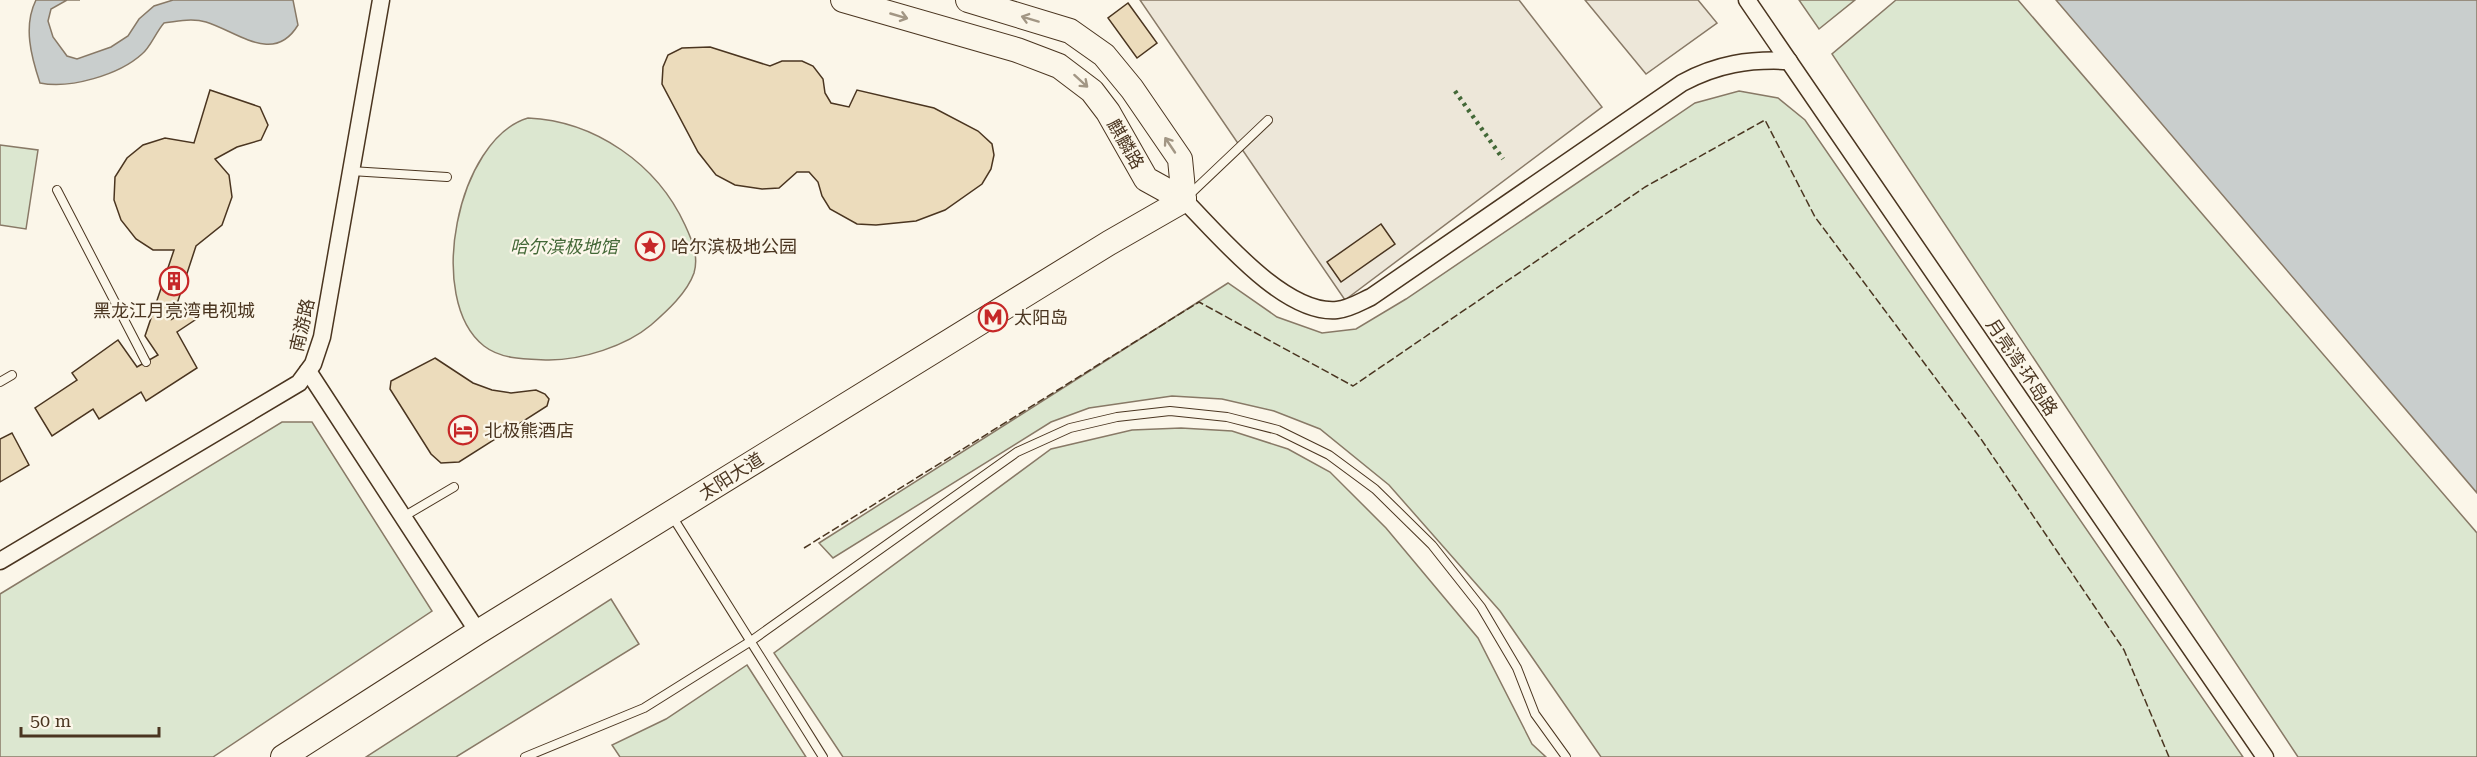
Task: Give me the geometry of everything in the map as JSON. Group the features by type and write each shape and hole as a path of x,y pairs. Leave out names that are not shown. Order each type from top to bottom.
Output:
{"main road":[{"name":"麒麟路","path":"843,0 1017,50 1059,66 1084,84 1108,112 1146,179 1184,200"},
{"name":"麒麟路","path":"968,0 1070,31 1104,54 1132,89 1180,159 1184,200"},
{"name":"太阳大道","path":"283,757 670,513 1109,243 1184,200"}],"street":[{"name":"南游路","path":"0,561 299,383 313,364 322,338 381,0"},
{"name":"月亮湾·环岛路","path":"1747,0 2265,757"},
{"path":"1184,200 1250,265 1280,290 1316,308 1336,310 1371,297 1682,83 1708,70 1738,62 1789,61"},
{"path":"308,371 478,632"}],"lane":[{"path":"1184,200 1268,120"},
{"path":"351,171 447,177"},
{"path":"57,190 146,362"},
{"path":"0,382 12,375"},
{"path":"525,757 644,708 751,641 988,470 1035,442 1070,428 1117,417 1170,411 1200,412 1278,430 1329,455 1375,489 1432,545 1480,607 1517,668 1535,714 1566,757"},
{"path":"403,517 454,487"},
{"path":"670,513 823,757"}],"green space":[{"path":"1799,0 1855,0 1819,29"},
{"path":"1896,0 2018,0 2477,533 2477,757 2298,757 1832,54"},
{"path":"1739,91 1778,98 1805,120 2243,757 1601,757 1500,611 1389,485 1320,429 1274,411 1222,399 1172,396 1089,408 1051,422 833,558 819,543 1228,283 1277,317 1322,333 1356,329 1406,299 1695,103"},
{"name":"哈尔滨极地馆","path":"528,118 577,127 600,137 641,165 673,203 694,248 696,260 694,273 682,295 641,333 603,350 549,360 515,358 491,351 466,324 456,294 453,259 457,223 467,187 483,156 503,132"},
{"path":"0,145 38,150 26,229 0,225"},
{"path":"282,422 312,422 432,611 213,757 0,757 0,594"},
{"path":"1181,428 1232,431 1288,449 1330,472 1386,528 1478,638 1532,744 1546,757 843,757 774,653 1051,449 1132,430"},
{"path":"611,599 639,644 456,757 366,757"},
{"path":"747,665 806,757 620,757 612,745 666,719"}],"shaded area":[{"path":"36,0 67,0 51,9 48,21 53,37 67,56 77,59 111,47 128,36 139,19 154,6 173,0 293,0 298,25 288,37 278,43 267,44 243,38 206,22 185,20 164,23 145,51 121,68 94,79 79,82 40,83 31,52 29,31"},
{"path":"1140,0 1519,0 1602,107 1345,300"},
{"path":"1585,0 1698,0 1717,23 1646,74"},
{"path":"2056,0 2477,0 2477,493"}],"building":[{"path":"1128,3 1157,43 1137,58 1108,18"},
{"path":"710,47 770,66 782,61 802,61 813,66 823,79 825,93 831,103 849,107 857,90 934,108 978,131 992,144 994,155 991,169 982,184 945,210 916,221 876,225 857,224 830,209 822,196 818,182 809,172 797,172 779,188 762,189 735,185 716,175 698,152 662,84 663,67 668,55 682,48"},
{"name":"黑龙江月亮湾电视城","path":"210,90 260,107 268,125 261,140 237,147 215,159 229,175 232,197 222,225 196,246 172,319 184,312 193,314 195,320 177,332 197,368 146,401 141,392 99,419 93,409 52,436 35,408 77,380 72,373 118,340 137,367 158,355 145,336 174,250 153,250 136,239 121,220 114,200 115,177 127,158 143,145 165,138 194,143"},
{"path":"1381,224 1395,244 1341,282 1327,262"},
{"name":"北极熊酒店","path":"435,358 473,383 492,390 511,393 536,390 545,394 549,399 547,406 459,462 441,463 431,454 390,389 391,381"},
{"path":"12,433 29,465 0,482 0,439"}],"hedge":[{"path":"1455,91 1503,159"}],"fence":[{"path":"804,548 1199,302 1353,386 1645,187 1765,120 1815,217 1981,439 2124,650 2169,757"}],"place":[{"name":"哈尔滨极地公园","path":"650,246"},
{"name":"黑龙江月亮湾电视城","path":"174,281"},
{"name":"太阳岛","path":"993,317"},
{"name":"北极熊酒店","path":"463,430"}]}
